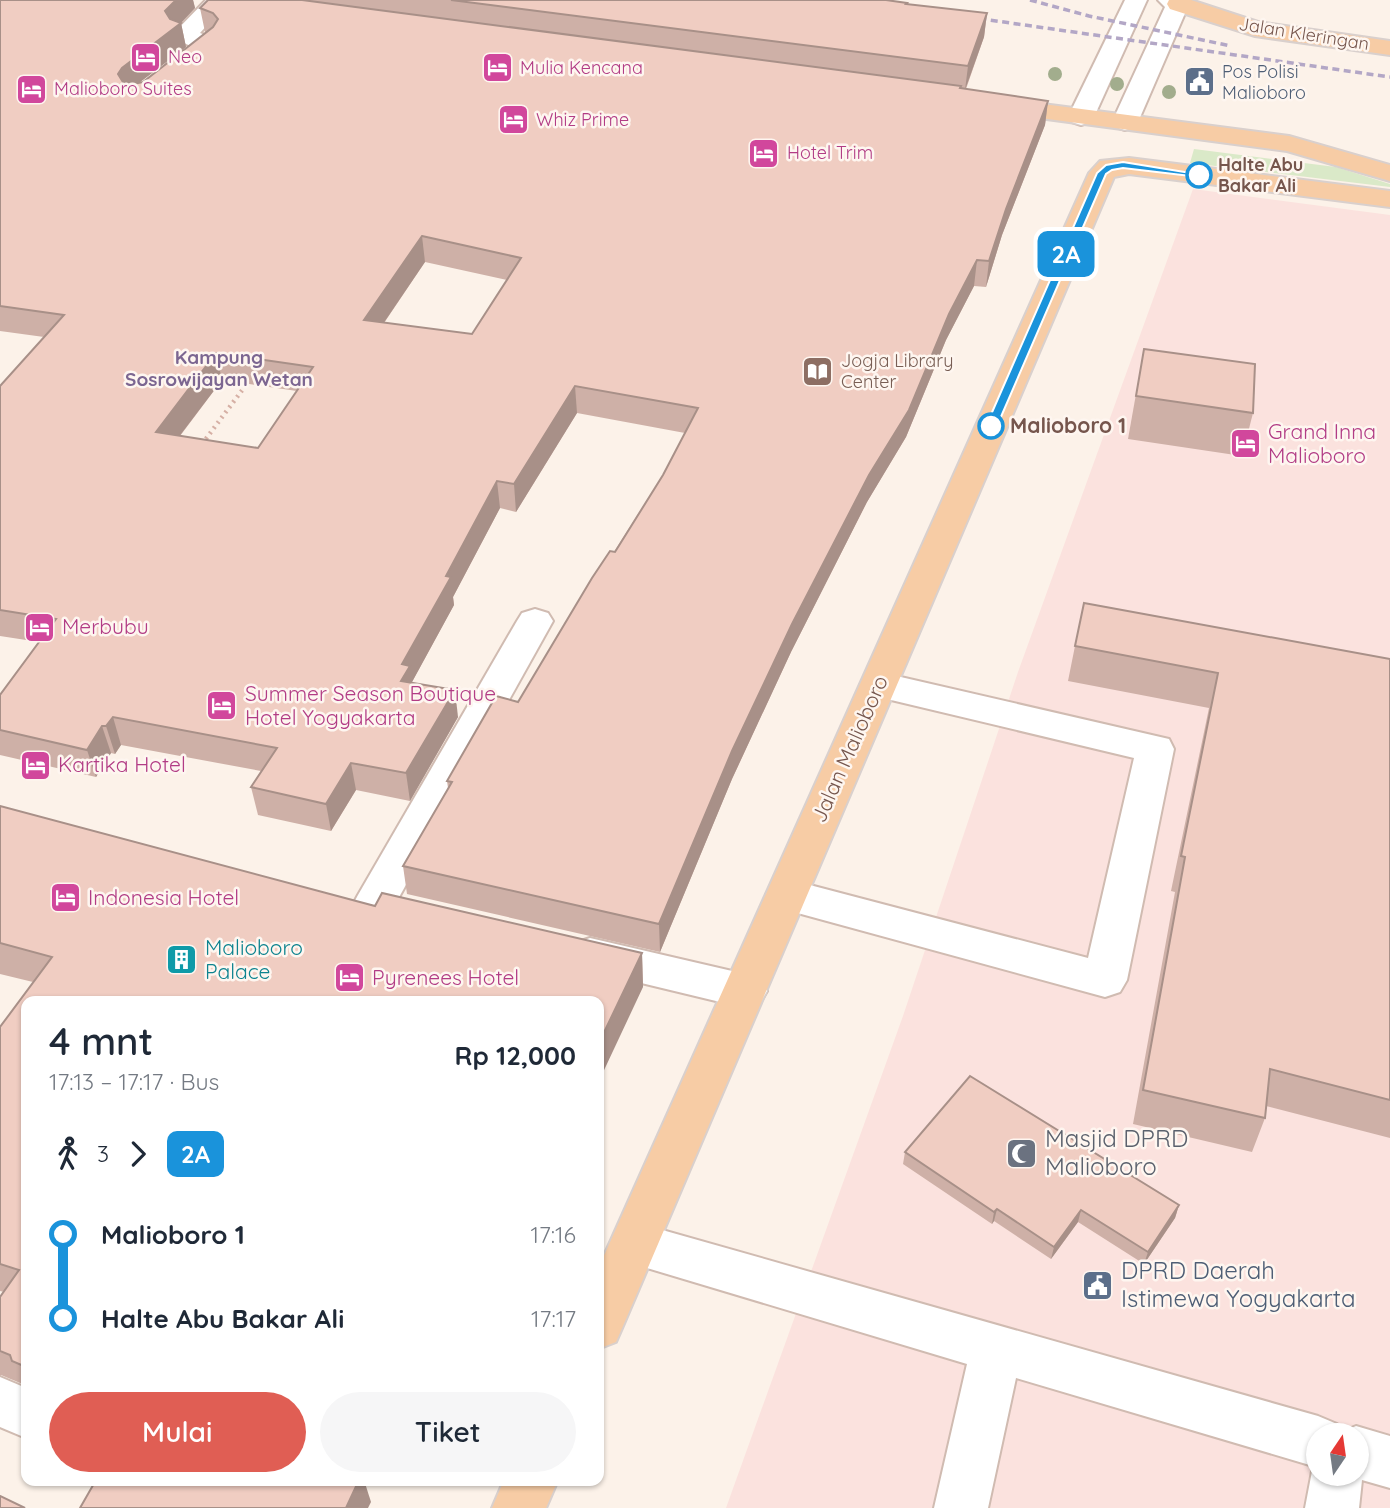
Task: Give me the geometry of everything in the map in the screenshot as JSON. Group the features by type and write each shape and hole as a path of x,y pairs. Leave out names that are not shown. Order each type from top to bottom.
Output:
{"main road":[{"path":"210,1 244,6"},
{"name":"Jalan Kleringan","path":"1176,1 1219,9 1265,31 1390,48"},
{"path":"969,102 1289,144 1390,173"},
{"name":"Jalan Malioboro","path":"604,1312 1102,173 1110,167 1129,166 1390,199"},
{"path":"519,1508 528,1486"}],"street":[{"path":"1081,117 1136,0"},
{"path":"158,83 208,44 184,35 210,1"},
{"path":"1125,122 1176,1"},
{"path":"373,906 535,621"},
{"path":"787,895 1105,980 1155,749 879,685"},
{"path":"333,897 414,915"},
{"path":"549,946 745,991"},
{"path":"634,1244 1306,1439"},
{"path":"961,1508 996,1351"},
{"path":"0,1402 21,1411"},
{"path":"1369,1456 1390,1462"},
{"path":"1332,1508 1335,1486"}],"path":[{"path":"197,449 253,376"}],"shaded area":[{"path":"1193,189 1390,215 1390,1508 726,1508 903,1016 1018,672"}],"green space":[{"path":"1194,149 1336,167 1390,184 1390,187 1190,163"}],"building":[{"path":"0,0 176,0 165,11 170,19 181,23 122,68 118,74 123,82 133,84 143,82 213,27 218,19 213,13 200,8 208,0 302,0 961,86 960,88 1048,101 989,261 977,260 949,314 909,410 869,475 792,624 732,751 659,924 403,866 452,782 447,781 496,696 518,702 592,578 610,551 615,552 663,475 698,408 575,386 514,484 497,481 446,576 451,577 402,664 410,666 401,681 455,690 406,773 351,763 326,804 251,787 277,748 113,717 106,726 102,726 87,750 0,730 0,695 56,619 0,610 0,386 64,315 0,306","holes":["422,236 521,258 472,334 364,320","216,353 313,367 258,448 156,432"]},
{"path":"451,0 886,0 987,13 968,66"},
{"path":"1144,349 1255,364 1253,413 1136,396"},
{"path":"1084,603 1390,659 1390,1100 1270,1069 1265,1118 1143,1090 1185,857 1181,856 1218,673 1075,646"},
{"path":"0,806 375,906 382,893 642,953 604,1032 604,996 23,996 52,957 0,943"},
{"path":"21,999 21,1365 12,1361 10,1355 0,1351 0,1297 19,1270 0,1264 0,1027"},
{"name":"Masjid DPRD Malioboro","path":"970,1076 1179,1205 1148,1252 1081,1210 1054,1247 997,1209 994,1212 905,1152"},
{"path":"93,1486 356,1486 346,1508 80,1508"},
{"path":"0,1496 25,1508 0,1508"}],"railway":[{"path":"1030,0 1089,16 1231,46"},
{"path":"968,17 1390,77"}],"bus line":[{"name":"2A","path":"991,426 1102,173 1110,167 1123,165 1199,175"}],"place":[{"name":"Neo","path":"145,57"},
{"name":"Mulia Kencana","path":"497,68"},
{"name":"Pos Polisi Malioboro","path":"1199,82"},
{"name":"Malioboro Suites","path":"31,89"},
{"name":"Whiz Prime","path":"513,120"},
{"name":"Hotel Trim","path":"764,153"},
{"name":"Halte Abu Bakar Ali","path":"1199,175"},
{"name":"Jogja Library Center","path":"818,371"},
{"name":"Malioboro 1","path":"991,426"},
{"name":"Grand Inna Malioboro","path":"1245,444"},
{"name":"Merbubu","path":"39,627"},
{"name":"Summer Season Boutique Hotel Yogyakarta","path":"222,706"},
{"name":"Kartika Hotel","path":"35,765"},
{"name":"Indonesia Hotel","path":"65,898"},
{"name":"Malioboro Palace","path":"182,960"},
{"name":"Pyrenees Hotel","path":"349,978"},
{"name":"Masjid DPRD Malioboro","path":"1022,1153"},
{"name":"DPRD Daerah Istimewa Yogyakarta","path":"1098,1285"}],"district":[{"name":"Kampung Sosrowijayan Wetan","path":"219,368"}]}
